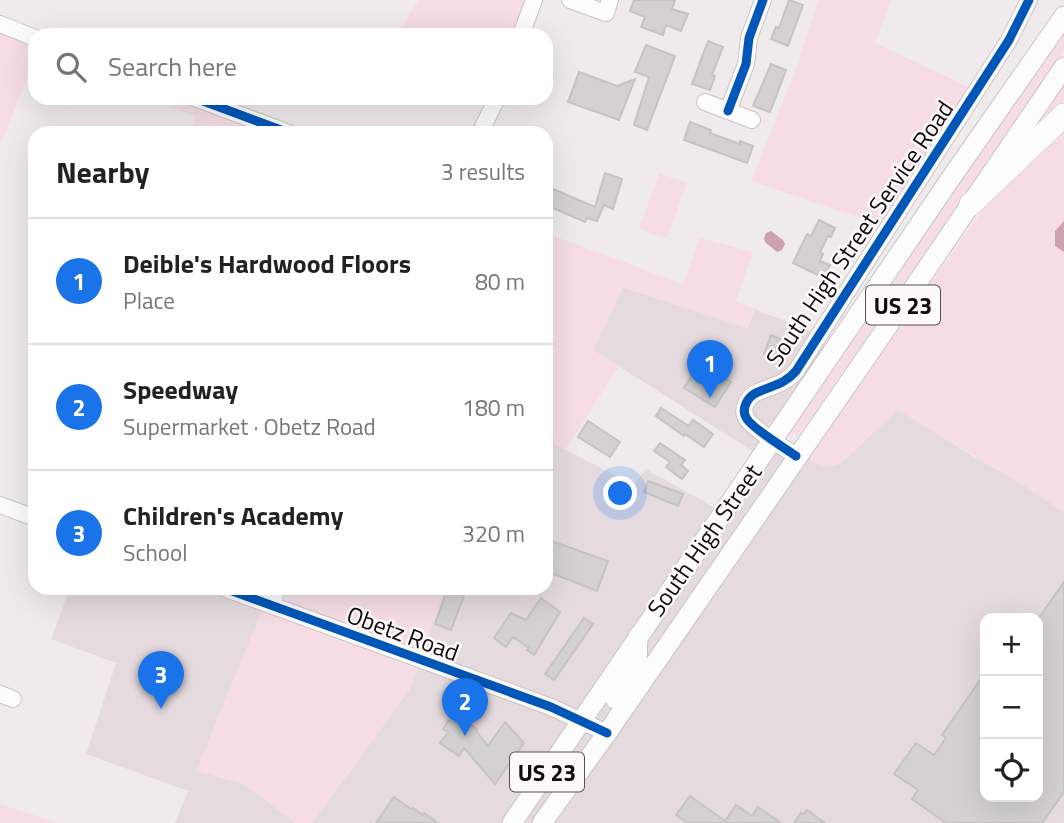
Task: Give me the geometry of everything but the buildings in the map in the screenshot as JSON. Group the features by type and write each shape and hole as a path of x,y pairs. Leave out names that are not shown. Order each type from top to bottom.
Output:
{"highway":[{"path":"971,204 1064,115"}],"main road":[{"name":"South High Street","path":"512,823 1064,16"},
{"name":"South High Street","path":"542,823 607,733 1064,66"},
{"path":"607,733 604,718 637,662 638,636"}],"street":[{"path":"524,28 534,0"},
{"path":"570,0 606,13 610,0"},
{"path":"728,111 746,64 749,38 763,0"},
{"name":"South High Street Service Road","path":"796,456 747,421 744,409 749,399 758,392 777,387 796,371 1009,40 1029,0"},
{"path":"0,24 28,35"},
{"path":"705,102 752,120"},
{"path":"214,105 270,126"},
{"path":"483,126 494,105"},
{"path":"0,505 28,515"},
{"name":"Obetz Road","path":"242,595 551,707 607,733"},
{"path":"271,606 275,595"}],"shaded area":[{"path":"419,0 524,0 514,28 400,28"},
{"path":"818,0 892,0 875,43 973,89 884,226 751,181 798,64"},
{"path":"1064,29 1064,52 800,434 785,436"},
{"path":"0,30 28,40 28,76 0,146"},
{"path":"1064,83 1064,102 1039,123"},
{"path":"166,105 202,105 258,126 192,126 196,116"},
{"path":"1064,122 1064,512 898,410 840,464 827,467 812,462 808,455 972,224 1004,185"},
{"path":"659,173 687,183 667,239 639,229"},
{"path":"1064,221 1064,252 1055,246 1055,231"},
{"path":"771,231 783,240 785,244 782,250 777,252 765,242 766,233"},
{"path":"553,236 683,284 700,238 753,252 736,301 755,309 747,328 623,287 593,350 619,366 566,449 553,442"},
{"path":"623,287 747,328 755,309 829,339 771,428 808,455 840,464 898,409 971,455 1017,480 1064,512 1064,823 312,823 410,689 443,595 553,595 553,443 633,485 646,469 717,509 754,452 593,350"},
{"path":"67,595 227,595 263,608 244,784 296,823 175,823 188,791 86,754 116,663 51,639"},
{"path":"285,595 443,595 422,655 291,607"},
{"path":"263,608 417,669 410,689 312,823 296,823 244,784 196,771"},
{"path":"0,804 59,823 0,823"}],"cycle path":[{"path":"728,111 746,64 749,38 763,0"},
{"path":"796,456 750,423 744,411 746,403 754,394 783,382 796,371 1009,40 1029,0"},
{"path":"214,105 270,126"},
{"path":"243,595 551,707 607,733"}],"place":[{"name":"Deible's Hardwood Floors","path":"710,398"},
{"name":"Children's Academy","path":"161,709"},
{"name":"Speedway","path":"465,736"}]}
